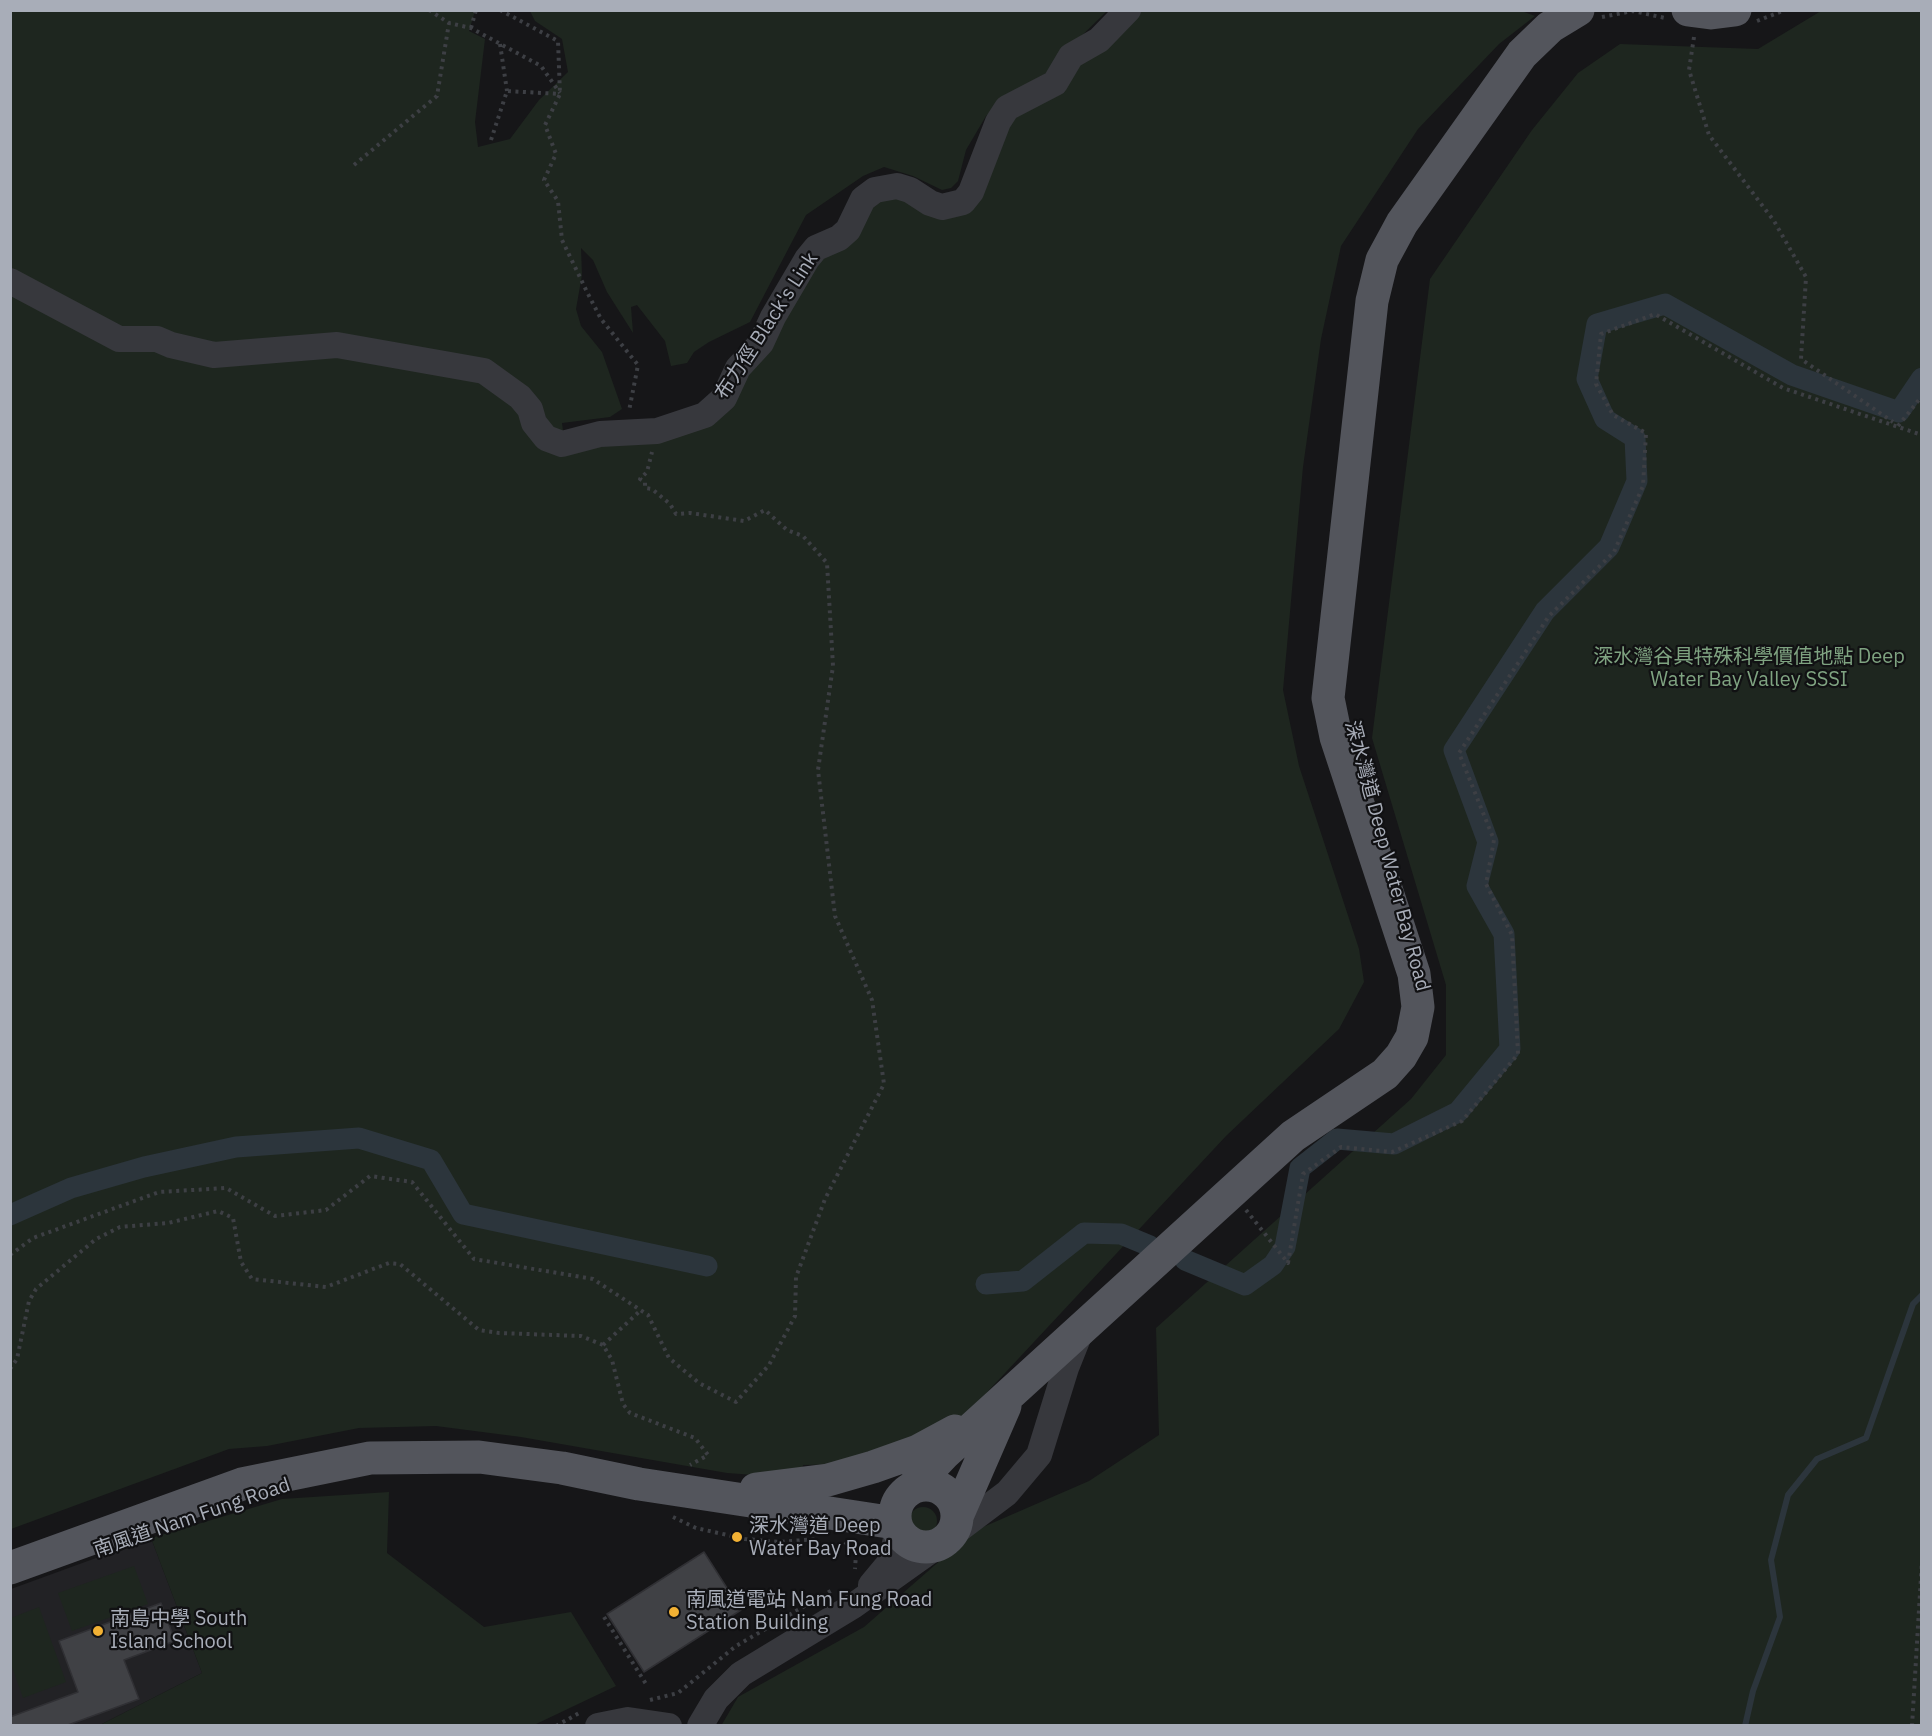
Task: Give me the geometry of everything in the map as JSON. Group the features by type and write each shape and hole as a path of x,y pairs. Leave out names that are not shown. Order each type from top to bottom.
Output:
{"main road":[{"name":"深水灣道 Deep Water Bay Road","path":"902,1509 945,1453 1293,1136 1385,1074 1401,1056 1412,1037 1418,1007 1414,974 1336,737 1328,698 1372,301 1382,260 1401,223 1522,54 1539,35 1586,14"},
{"path":"1690,16 1743,17"},
{"path":"693,1480 775,1488 828,1480 873,1467 918,1450 965,1425 1010,1396"},
{"name":"深水灣道 Deep Water Bay Road","path":"949,1531 1010,1396"},
{"name":"南風道 Nam Fung Road","path":"10,1568 242,1484 370,1458 479,1457 562,1468 693,1480 790,1506 902,1509 924,1484 942,1488 951,1497 949,1531"},
{"path":"902,1509 905,1540 916,1546 928,1547 949,1531"}],"street":[{"name":"布力徑 Black's Link","path":"10,282 119,339 157,339 171,345 214,355 337,345 463,365 484,371 520,397 530,409 534,423 546,438 562,444 600,434 657,431 705,415 723,398 738,368 761,343 773,317 807,259 816,248 839,238 848,230 863,199 875,190 897,186 910,190 930,203 942,207 963,201 971,192 998,122 1007,108 1055,83 1071,56 1099,40 1128,10"},
{"name":"深水灣道 Deep Water Bay Road","path":"848,1595 1007,1493 1039,1455 1066,1368 1082,1329"},
{"name":"深水灣道 Deep Water Bay Road","path":"700,1725 716,1699 741,1674 891,1561 902,1509"},
{"path":"614,1724 644,1720 669,1725"}],"path":[{"path":"429,10 449,23 471,28 541,66 561,94"},
{"path":"471,28 476,10"},
{"path":"500,10 558,41 561,94 545,124 556,154 544,180 558,201 562,240 587,292 601,319 638,365 625,433"},
{"path":"1743,17 1785,10"},
{"path":"1586,14 1633,11 1690,16 1689,70 1709,135 1774,221 1806,277 1801,359 1898,426"},
{"path":"354,165 437,96 449,23"},
{"path":"491,140 507,91 500,44"},
{"path":"507,91 561,94"},
{"path":"1242,1205 1288,1263 1303,1174 1341,1147 1392,1152 1461,1121 1518,1054 1512,935 1486,884 1494,840 1459,753 1549,616 1614,552 1644,486 1646,433 1613,415 1596,384 1601,334 1655,314 1783,388 1922,435"},
{"path":"1898,426 1922,396"},
{"path":"10,1255 33,1239 159,1192 226,1188 275,1216 326,1210 370,1176 412,1182 474,1259 593,1279 648,1316 669,1358 699,1383 736,1402 769,1365 795,1316 796,1277 825,1199 884,1084 872,1000 835,916 819,781 818,770 833,666 827,563 803,536 787,530 765,510 744,521 690,513 676,514 670,504 652,489 645,488 645,482 640,479 647,472 657,431"},
{"path":"10,1369 17,1359 29,1301 36,1290 96,1239 120,1227 168,1223 219,1211 233,1218 241,1262 245,1272 252,1279 326,1287 389,1263 400,1264 479,1330 499,1333 581,1336 603,1345 612,1360 620,1396 630,1413 695,1438 708,1455 693,1480"},
{"path":"603,1345 640,1311"},
{"path":"665,1513 696,1528 745,1539 778,1542 823,1538"},
{"path":"840,1540 846,1542 855,1554 855,1569 849,1576"},
{"path":"1912,1725 1922,1560"},
{"path":"678,1693 736,1646 848,1595"},
{"path":"604,1617 646,1684"}],"shaded area":[{"name":"南島中學 South Island School","path":"151,1538 202,1673 100,1725 11,1726 11,1589"}],"green space":[{"path":"1519,10 1535,16 1499,44 1418,129 1341,246 1321,339 1303,467 1283,690 1299,766 1359,949 1364,982 1339,1029 1226,1136 964,1417 851,1464 803,1465 802,1470 768,1476 727,1473 521,1437 436,1426 359,1428 267,1446 229,1449 11,1529 11,11 475,11 469,31 485,39 475,122 478,147 510,139 539,100 568,72 562,39 535,21 530,11 1107,11 1067,50 1055,68 1019,89 986,116 966,150 958,181 951,188 942,190 913,176 884,167 863,176 806,215 750,322 709,342 694,352 687,363 671,366 665,341 637,305 631,307 633,333 607,292 593,260 581,248 582,275 576,309 581,326 602,352 622,409 610,417 562,423 565,446 709,416 810,261 877,194 944,210 999,132 1134,11"},
{"name":"深水灣谷具特殊科學價值地點 Deep Water Bay Valley SSSI","path":"1821,11 1921,11 1921,1725 721,1726 738,1697 864,1627 974,1531 1089,1481 1159,1435 1156,1328 1411,1099 1446,1055 1446,985 1372,738 1430,279 1532,130 1578,73 1620,44 1758,49"},
{"path":"389,1492 387,1553 484,1627 571,1612 616,1686 534,1725 100,1725 202,1673 151,1538 282,1499"},
{"path":"923,1507 933,1511 937,1521 933,1531 923,1535 913,1531 909,1521 913,1511"},
{"path":"134,1566 148,1604 72,1631 58,1593"},
{"path":"39,1607 66,1682 23,1698 11,1664 11,1618"}],"building":[{"name":"南風道電站 Nam Fung Road Station Building","path":"704,1552 741,1610 644,1672 607,1614"},
{"path":"161,1603 175,1641 124,1660 139,1699 68,1725 10,1725 10,1717 78,1692 59,1641"}],"waterway":[{"path":"1185,1260 1245,1285 1273,1265 1285,1247 1300,1168 1337,1139 1394,1144 1458,1112 1510,1049 1504,934 1477,886 1488,842 1454,750 1545,611 1609,547 1637,481 1635,438 1605,419 1587,379 1597,324 1665,304 1792,375 1899,412 1922,378"},
{"path":"10,1215 71,1188 144,1167 236,1147 359,1138 431,1160 463,1214 707,1266"},
{"path":"986,1284 1023,1281 1084,1233 1121,1234 1150,1246"},
{"path":"1745,1726 1753,1691 1780,1617 1771,1560 1788,1495 1817,1459 1866,1438 1913,1304 1922,1295"}],"place":[{"name":"深水灣道 Deep Water Bay Road","path":"737,1537"},
{"name":"南風道電站 Nam Fung Road Station Building","path":"674,1612"},
{"name":"南島中學 South Island School","path":"98,1631"}]}
